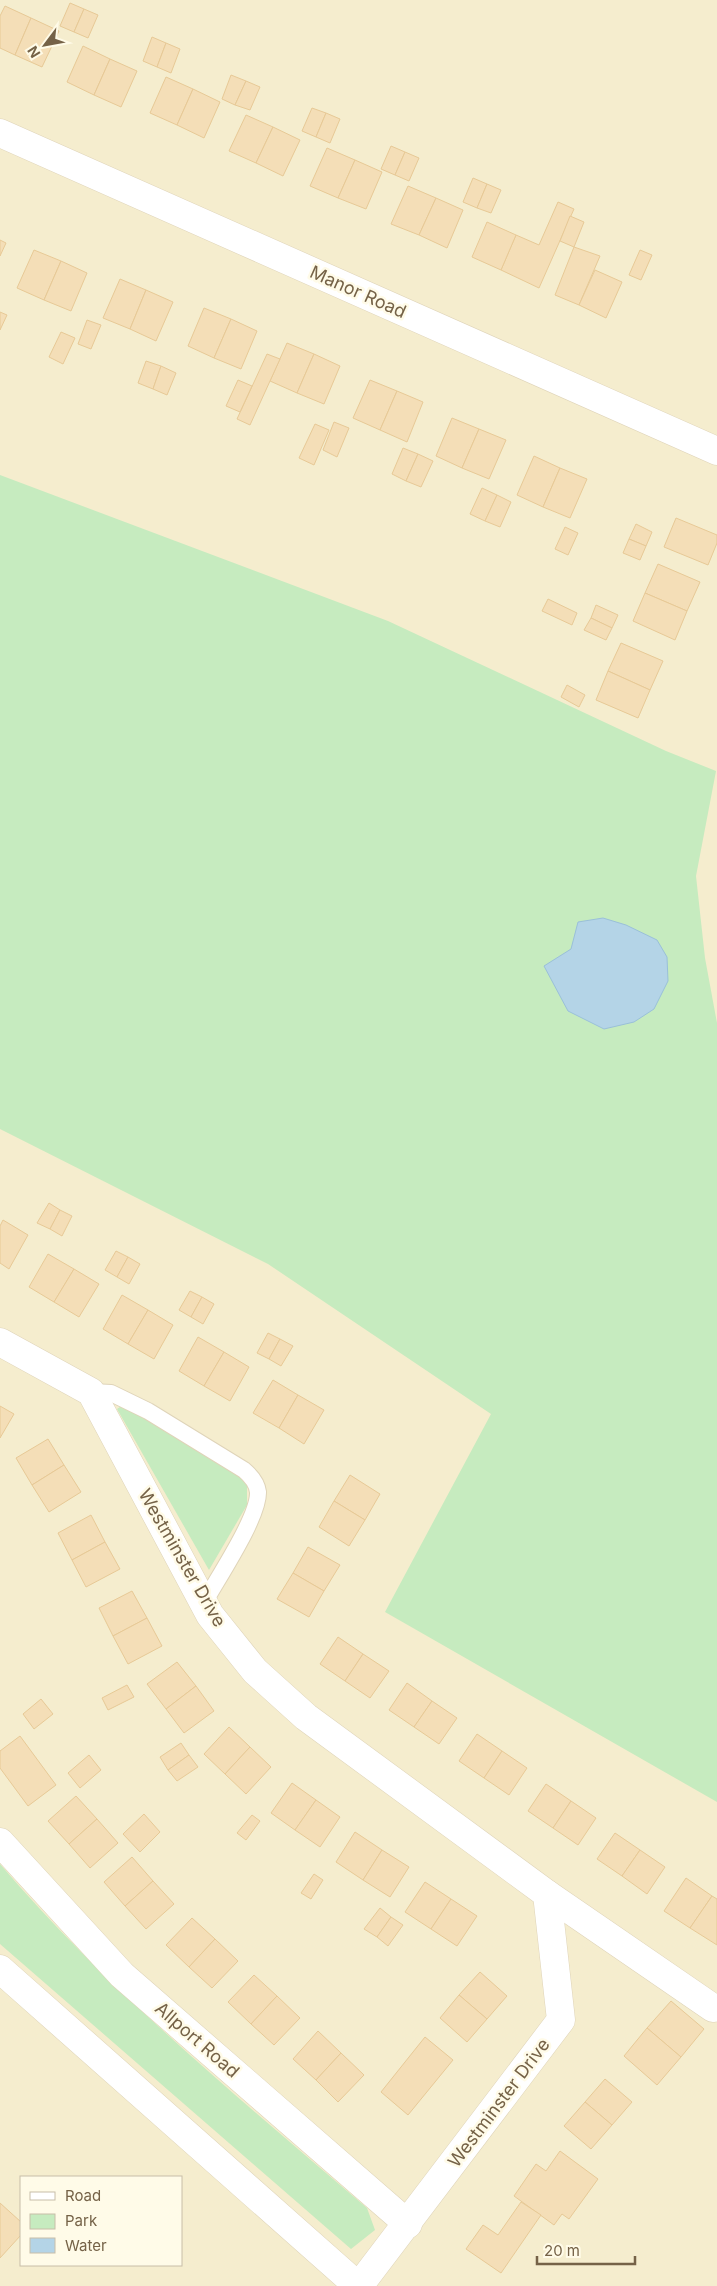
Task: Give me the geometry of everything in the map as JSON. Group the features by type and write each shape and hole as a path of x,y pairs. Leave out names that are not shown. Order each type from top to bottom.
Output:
{"street":[{"name":"Manor Road","path":"0,133 717,451"},
{"path":"0,1342 91,1392"},
{"name":"Westminster Drive","path":"91,1392 210,1615 256,1671 306,1717 548,1894 712,2008"},
{"name":"Allport Road","path":"0,1842 122,1975 408,2224"},
{"name":"Westminster Drive","path":"358,2286 408,2224 561,2020 548,1894"},
{"path":"0,1969 358,2286"}],"lane":[{"path":"91,1392 111,1393 148,1411 244,1470 253,1478 258,1492 254,1512 204,1603"}],"shaded area":[{"path":"0,0 717,0 717,2286 0,2286"}],"green space":[{"path":"0,475 388,621 666,751 716,771 696,876 705,958 717,1023 717,1802 385,1612 491,1414 268,1264 0,1129"},
{"path":"127,1402 247,1477 247,1505 209,1570 117,1409"},
{"path":"0,1864 85,1956 131,2000 224,2085 367,2208 375,2230 351,2249 0,1944"}],"water":[{"path":"603,918 626,925 657,940 667,957 668,981 654,1009 634,1022 604,1029 568,1011 544,966 571,949 578,922"}],"building":[{"path":"70,3 84,9 74,32 60,26"},
{"path":"5,6 31,18 15,55 0,48 0,16"},
{"path":"84,9 98,15 88,38 74,32"},
{"path":"31,18 59,31 42,67 15,55"},
{"path":"152,37 166,43 157,67 143,61"},
{"path":"166,43 180,49 171,73 157,67"},
{"path":"83,46 110,59 94,95 67,82"},
{"path":"110,59 137,71 121,107 94,95"},
{"path":"231,75 246,81 235,105 222,99"},
{"path":"166,77 193,89 177,125 150,113"},
{"path":"246,81 260,87 250,110 235,105"},
{"path":"193,89 220,102 204,138 177,125"},
{"path":"312,108 326,113 316,137 302,131"},
{"path":"326,113 340,119 330,143 316,137"},
{"path":"246,115 273,127 256,163 229,151"},
{"path":"273,127 300,140 283,176 256,163"},
{"path":"391,146 405,152 395,175 381,169"},
{"path":"327,148 355,160 338,198 310,186"},
{"path":"405,152 419,158 409,181 395,175"},
{"path":"355,160 382,172 366,209 338,198"},
{"path":"473,178 487,184 477,208 463,202"},
{"path":"487,184 501,190 491,213 477,208"},
{"path":"408,186 436,198 419,235 391,224"},
{"path":"436,198 463,210 447,248 419,235"},
{"path":"558,202 574,209 539,288 501,270 516,235 539,245"},
{"path":"570,216 584,222 574,247 560,241"},
{"path":"487,222 516,235 501,270 472,257"},
{"path":"0,240 6,243 0,256"},
{"path":"574,247 600,256 579,305 555,295"},
{"path":"34,250 61,261 44,300 17,288"},
{"path":"640,250 652,255 641,280 629,275"},
{"path":"61,261 87,273 71,311 44,300"},
{"path":"595,270 622,282 606,318 579,305"},
{"path":"120,279 146,290 130,329 103,318"},
{"path":"146,290 173,302 156,341 130,329"},
{"path":"204,308 231,319 214,358 188,346"},
{"path":"0,312 7,315 0,330"},
{"path":"231,319 257,331 241,369 214,358"},
{"path":"87,320 101,325 91,349 78,344"},
{"path":"61,332 75,338 63,364 49,357"},
{"path":"287,343 314,354 297,393 270,381"},
{"path":"267,354 280,359 250,425 237,419"},
{"path":"314,354 340,366 324,404 297,393"},
{"path":"146,361 161,366 153,389 138,383"},
{"path":"161,366 176,373 167,395 153,389"},
{"path":"238,380 252,386 240,412 226,406"},
{"path":"370,380 397,391 380,430 353,418"},
{"path":"397,391 423,402 407,442 380,430"},
{"path":"452,418 479,429 462,468 436,456"},
{"path":"334,422 349,428 337,457 323,450"},
{"path":"315,424 329,430 314,465 299,458"},
{"path":"479,429 506,440 489,479 462,468"},
{"path":"403,448 418,454 406,481 392,474"},
{"path":"418,454 433,461 421,487 406,481"},
{"path":"534,456 560,468 543,507 517,495"},
{"path":"560,468 587,479 570,518 543,507"},
{"path":"482,488 497,495 485,521 470,514"},
{"path":"497,495 511,502 500,527 485,521"},
{"path":"676,518 717,535 717,543 708,565 664,547"},
{"path":"636,524 652,532 646,546 629,539"},
{"path":"565,527 578,533 568,555 555,549"},
{"path":"629,539 646,546 640,560 623,553"},
{"path":"658,564 700,582 687,611 645,593"},
{"path":"645,593 687,611 675,640 633,621"},
{"path":"548,599 577,613 572,625 542,611"},
{"path":"596,605 618,615 612,628 591,618"},
{"path":"591,618 612,628 606,640 584,630"},
{"path":"621,643 663,661 650,690 608,671"},
{"path":"608,671 650,690 638,718 596,700"},
{"path":"567,685 585,695 579,707 561,697"},
{"path":"49,1203 60,1210 50,1229 37,1223"},
{"path":"60,1210 72,1216 62,1236 50,1229"},
{"path":"3,1220 28,1235 9,1269 0,1263 0,1226"},
{"path":"116,1251 128,1257 117,1277 105,1270"},
{"path":"48,1254 74,1269 54,1302 29,1287"},
{"path":"128,1257 140,1264 129,1284 117,1277"},
{"path":"74,1269 99,1284 79,1317 54,1302"},
{"path":"190,1291 202,1297 191,1317 179,1310"},
{"path":"122,1295 148,1310 128,1344 103,1329"},
{"path":"202,1297 214,1304 203,1324 191,1317"},
{"path":"148,1310 173,1325 154,1359 128,1344"},
{"path":"268,1333 280,1339 269,1359 257,1353"},
{"path":"198,1337 224,1352 204,1386 179,1371"},
{"path":"280,1339 293,1346 281,1366 269,1359"},
{"path":"224,1352 249,1367 230,1401 204,1386"},
{"path":"273,1380 298,1395 279,1428 253,1413"},
{"path":"298,1395 324,1410 304,1444 279,1428"},
{"path":"0,1406 14,1414 0,1438"},
{"path":"48,1439 64,1465 32,1485 16,1458"},
{"path":"64,1465 81,1492 49,1512 32,1485"},
{"path":"350,1475 380,1494 365,1520 334,1501"},
{"path":"334,1501 365,1520 349,1546 319,1527"},
{"path":"91,1515 105,1542 72,1560 58,1533"},
{"path":"105,1542 120,1569 86,1587 72,1560"},
{"path":"308,1547 340,1565 324,1591 293,1573"},
{"path":"293,1573 324,1591 309,1617 277,1599"},
{"path":"132,1591 147,1618 113,1636 99,1608"},
{"path":"147,1618 162,1646 128,1664 113,1636"},
{"path":"338,1637 363,1654 345,1681 320,1664"},
{"path":"363,1654 389,1671 370,1698 345,1681"},
{"path":"177,1662 196,1686 166,1709 147,1684"},
{"path":"407,1683 432,1701 414,1727 389,1710"},
{"path":"127,1685 134,1697 108,1710 102,1698"},
{"path":"196,1686 214,1711 184,1733 166,1709"},
{"path":"41,1699 53,1714 34,1729 23,1714"},
{"path":"432,1701 457,1718 439,1744 414,1727"},
{"path":"229,1727 250,1747 225,1774 204,1754"},
{"path":"477,1734 502,1751 484,1778 459,1761"},
{"path":"20,1736 56,1785 28,1806 0,1768 0,1751"},
{"path":"181,1743 189,1755 168,1770 160,1757"},
{"path":"250,1747 271,1767 246,1794 225,1774"},
{"path":"502,1751 527,1768 509,1795 484,1778"},
{"path":"89,1755 101,1770 80,1788 68,1773"},
{"path":"189,1755 198,1767 177,1781 168,1770"},
{"path":"292,1783 316,1800 295,1830 271,1813"},
{"path":"546,1784 571,1801 553,1828 528,1811"},
{"path":"76,1796 97,1819 69,1844 48,1821"},
{"path":"316,1800 340,1817 320,1847 295,1830"},
{"path":"571,1801 596,1818 578,1845 553,1828"},
{"path":"144,1814 160,1832 140,1852 123,1834"},
{"path":"252,1815 260,1821 246,1840 237,1833"},
{"path":"97,1819 118,1843 90,1868 69,1844"},
{"path":"355,1832 382,1850 363,1880 336,1862"},
{"path":"615,1833 640,1850 622,1876 597,1859"},
{"path":"382,1850 409,1867 390,1897 363,1880"},
{"path":"640,1850 665,1867 647,1894 622,1876"},
{"path":"132,1857 153,1881 125,1906 104,1882"},
{"path":"314,1874 323,1880 311,1899 301,1893"},
{"path":"686,1878 712,1896 690,1928 664,1911"},
{"path":"153,1881 174,1904 146,1929 125,1906"},
{"path":"425,1882 451,1899 431,1929 405,1912"},
{"path":"712,1896 717,1899 717,1945 690,1928"},
{"path":"451,1899 477,1916 457,1946 431,1929"},
{"path":"380,1908 391,1917 377,1937 364,1929"},
{"path":"391,1917 403,1925 388,1946 377,1937"},
{"path":"192,1918 215,1939 189,1967 166,1945"},
{"path":"215,1939 238,1961 212,1988 189,1967"},
{"path":"480,1972 507,1996 487,2019 459,1995"},
{"path":"254,1975 277,1996 251,2024 228,2002"},
{"path":"459,1995 487,2019 467,2042 440,2018"},
{"path":"277,1996 300,2018 274,2045 251,2024"},
{"path":"671,2001 704,2029 681,2057 647,2028"},
{"path":"647,2028 681,2057 657,2085 624,2056"},
{"path":"318,2031 341,2053 316,2080 293,2059"},
{"path":"425,2037 453,2060 408,2115 381,2092"},
{"path":"341,2053 364,2075 338,2102 316,2080"},
{"path":"605,2079 632,2102 612,2125 585,2102"},
{"path":"585,2102 612,2125 591,2149 564,2126"},
{"path":"560,2151 598,2179 569,2219 562,2214 554,2225 514,2196 536,2164 546,2171"},
{"path":"521,2202 541,2215 501,2273 466,2249 483,2225 498,2235"},
{"path":"0,2203 20,2221 20,2236 0,2258"}]}
